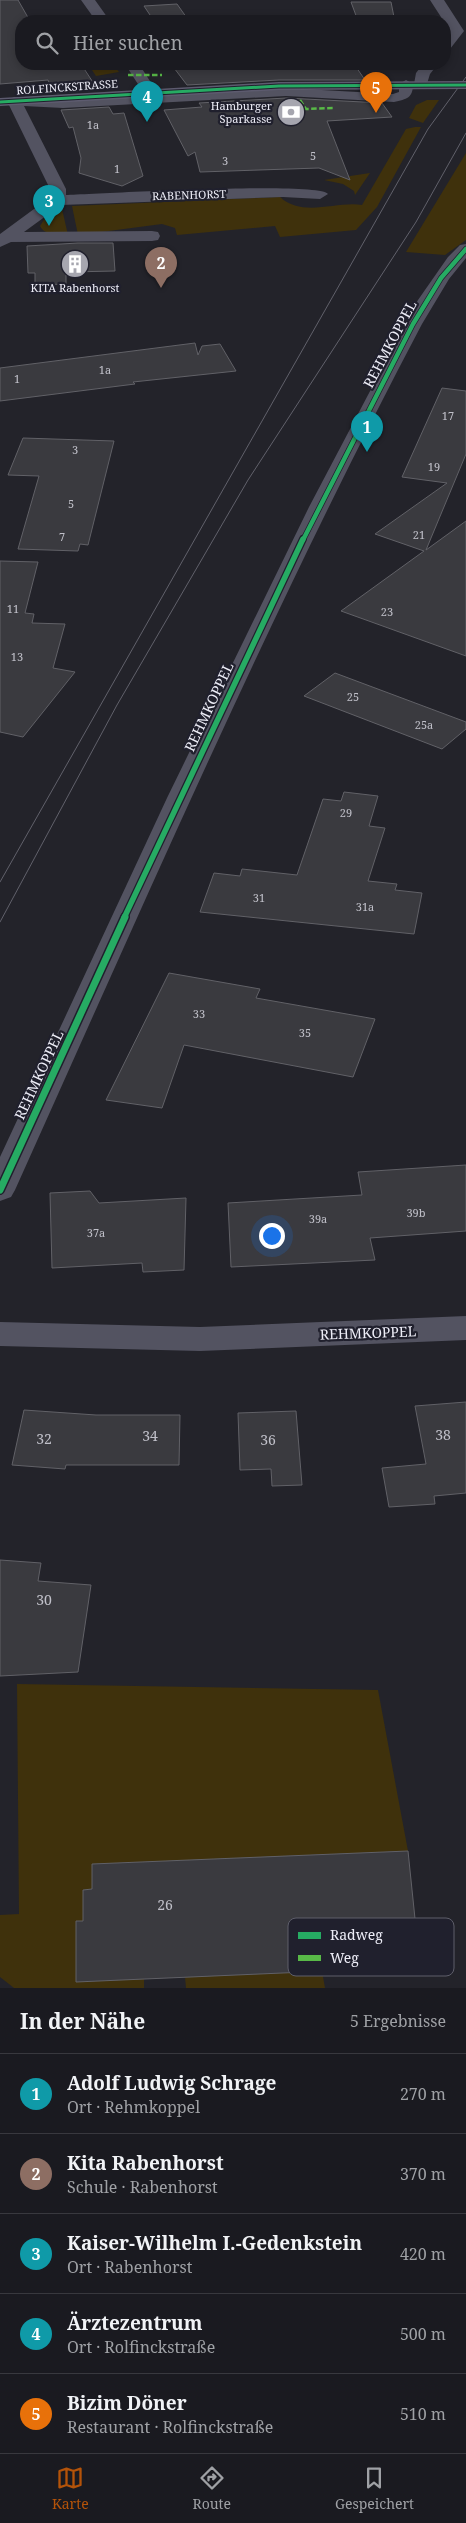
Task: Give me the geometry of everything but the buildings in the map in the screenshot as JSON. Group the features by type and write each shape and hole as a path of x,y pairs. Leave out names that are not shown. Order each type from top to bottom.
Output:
{"main road":[{"name":"ROLFINCKSTRASSE","path":"7,102 252,87 406,84 466,85"}],"street":[{"path":"88,0 99,15"},
{"path":"437,0 448,15"},
{"path":"451,19 457,31 451,38"},
{"path":"136,70 150,92"},
{"path":"421,84 423,73 426,70"},
{"path":"252,87 394,98 406,94 406,84"},
{"path":"7,102 63,104 298,92"},
{"path":"4,240 57,200 58,189 7,102"},
{"name":"RABENHORST","path":"57,200 283,192 320,194"},
{"path":"8,218 30,220"},
{"path":"4,240 152,236"},
{"name":"REHMKOPPEL","path":"0,1190 213,726 348,450 424,306 457,255 465,250"},
{"name":"REHMKOPPEL","path":"0,1334 200,1339 466,1328"}],"shaded area":[{"path":"92,70 118,70 119,72 96,76"},
{"path":"427,100 439,100 423,123 409,118 416,105"},
{"path":"421,127 377,207 356,230 280,237 275,226 177,235 175,228 162,224 78,235 72,206 280,197 299,207 309,208 352,204 362,205 406,129"},
{"path":"466,153 466,240 445,255 406,252"},
{"path":"370,173 355,195 354,191 343,184 324,180"},
{"path":"62,209 68,235 52,234 42,229 40,226 45,218"},
{"path":"17,1684 378,1690 408,1851 92,1864 92,1889 83,1890 83,1921 76,1921 76,1981 144,1979 144,1988 14,1988 0,1977 0,1915 19,1914"},
{"path":"288,1972 288,1976 323,1976 325,1988 186,1988 185,1977"}],"tram line":[{"path":"0,882 428,129 466,77"},
{"path":"0,922 117,705 248,480 416,222 466,133"}],"marked path":[{"path":"128,75 162,75"},
{"path":"300,100 306,109 334,108"}],"cycle path":[{"path":"0,102 279,86 466,85"},
{"path":"0,1190 225,701 319,507 413,324 441,278 454,260 466,249"}],"place":[{"name":"Hamburger Sparkasse","path":"291,112"},
{"name":"Bizim Döner","path":"376,113"},
{"name":"Ärztezentrum","path":"147,122"},
{"name":"Kaiser-Wilhelm I.-Gedenkstein","path":"49,226"},
{"name":"KITA Rabenhorst","path":"75,264"},
{"name":"Kita Rabenhorst","path":"161,288"},
{"name":"Adolf Ludwig Schrage","path":"367,452"}]}
